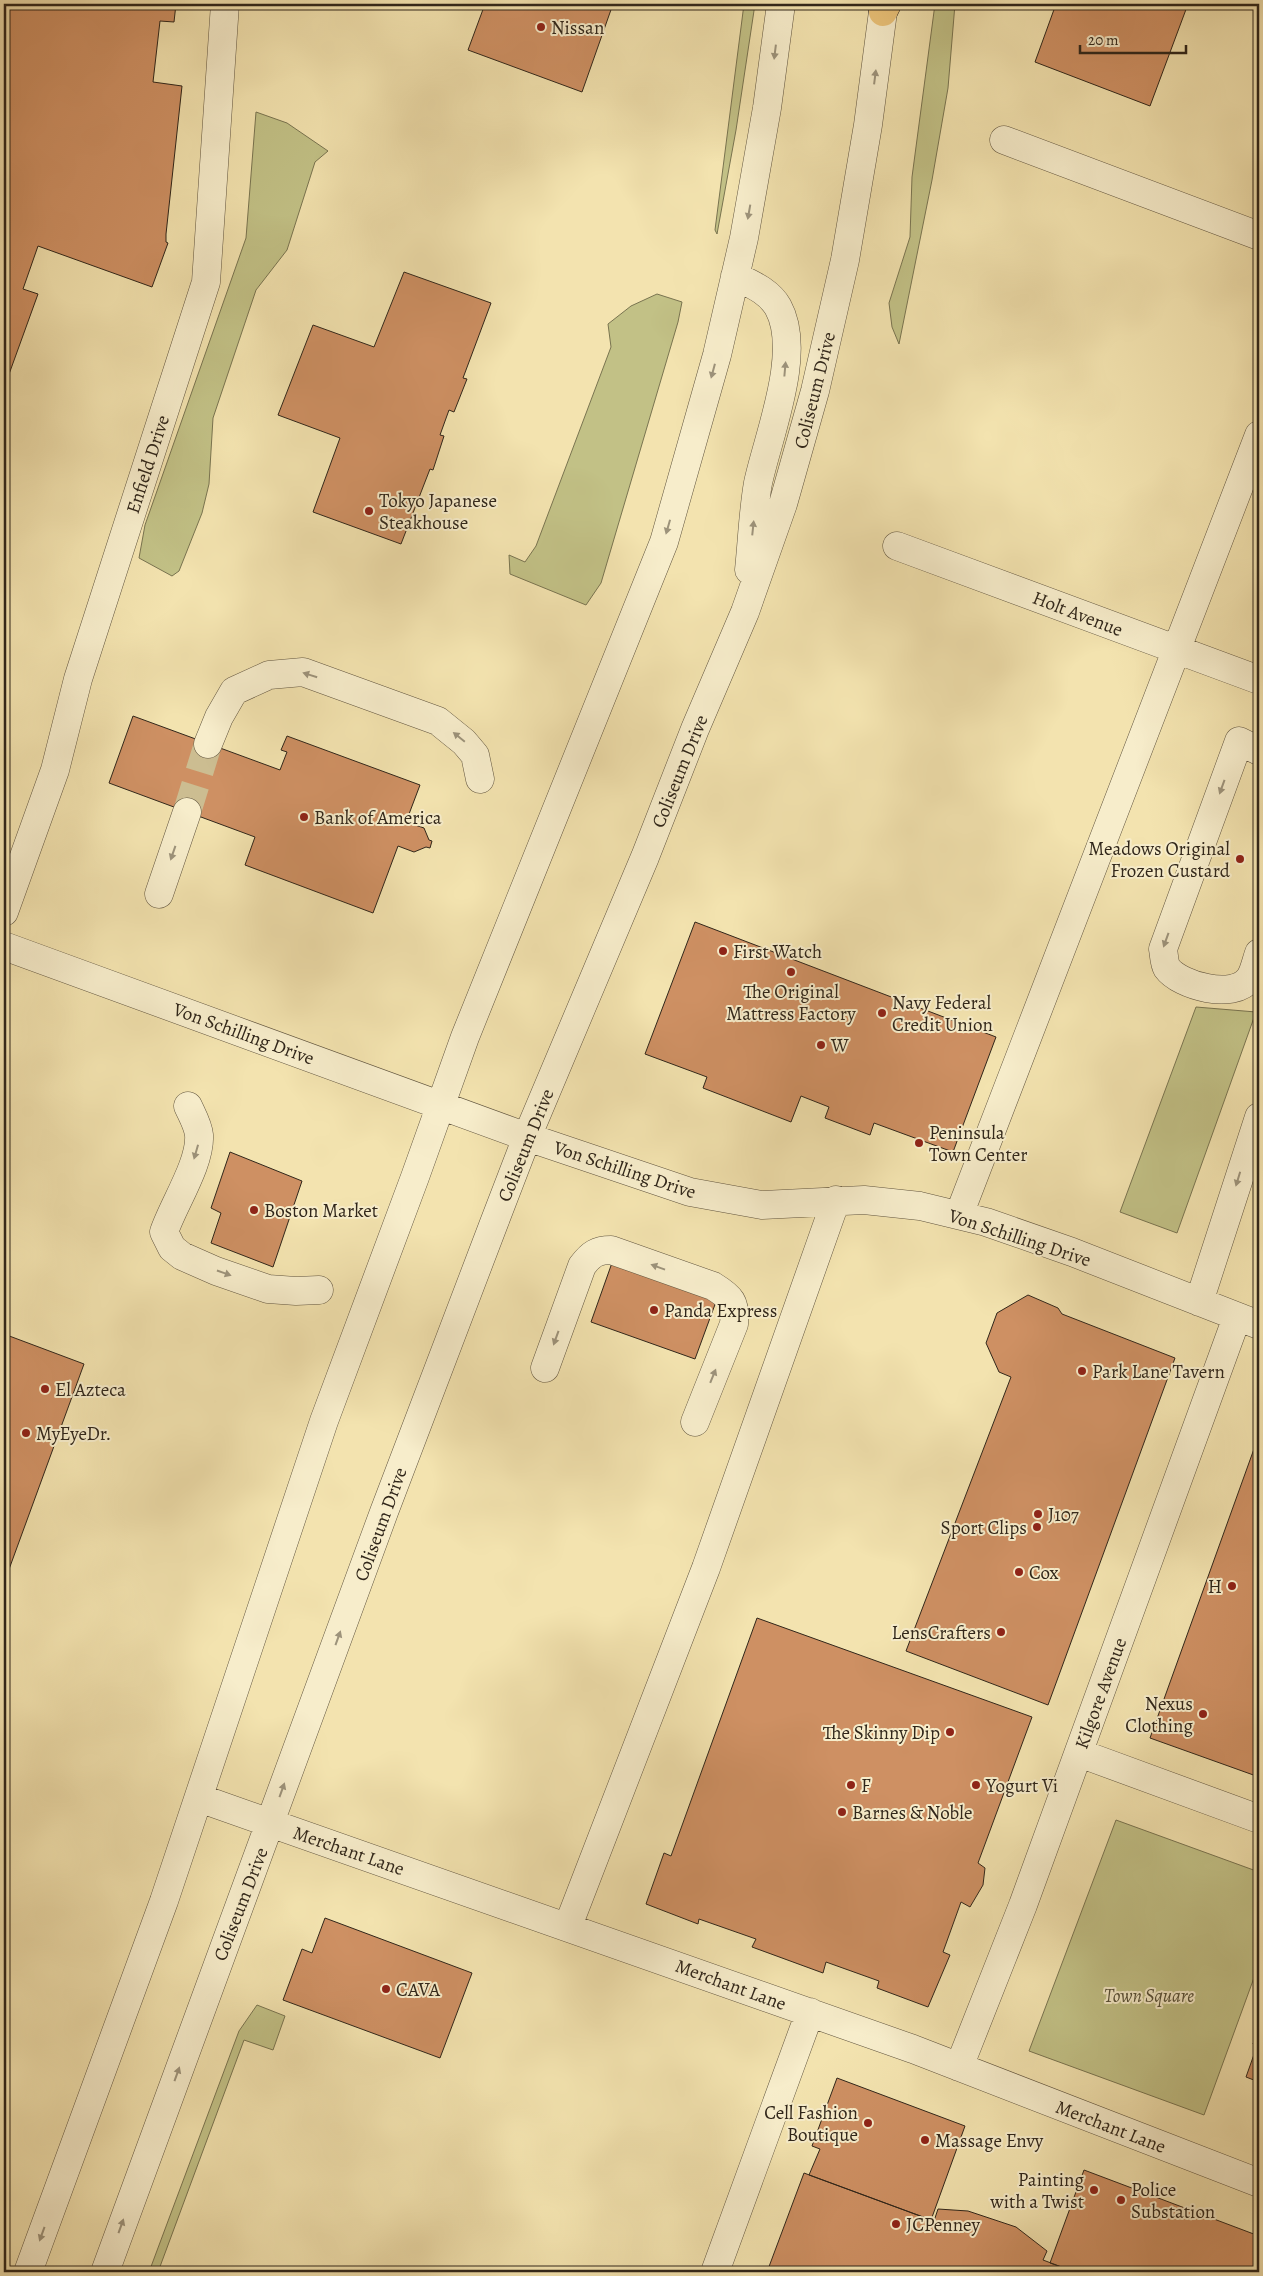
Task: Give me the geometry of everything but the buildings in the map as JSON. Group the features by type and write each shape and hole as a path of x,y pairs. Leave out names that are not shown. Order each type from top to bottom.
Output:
{"street":[{"name":"Enfield Drive","path":"4,912 55,770 78,679 206,282 225,4"},
{"path":"28,2272 164,1901 324,1421 465,1036 664,542 714,364 744,238 767,108 781,4"},
{"name":"Coliseum Drive","path":"105,2272 191,2033 384,1512 527,1137 745,612 783,504 822,363 845,260 868,125 885,6"},
{"path":"1004,140 1259,236"},
{"path":"735,276 760,288 778,307 785,332 783,387 758,484 745,612"},
{"path":"959,1215 1259,435"},
{"name":"Holt Avenue","path":"897,546 1259,680"},
{"path":"208,744 219,717 234,692 269,675 304,672 438,721 464,742 476,755 480,779"},
{"path":"1259,751 1239,741 1163,949 1167,968 1177,977 1205,988 1224,991 1238,988 1249,979 1259,953"},
{"path":"159,894 187,812"},
{"name":"Von Schilling Drive","path":"4,946 527,1137 690,1192 727,1200 769,1205 836,1200 891,1201 959,1215 1072,1252 1248,1321"},
{"path":"188,1106 196,1123 199,1136 192,1164 164,1232 172,1248 196,1263 268,1289 319,1290"},
{"path":"1198,1302 1259,1117"},
{"path":"568,1926 706,1568 836,1200"},
{"path":"545,1368 582,1266 590,1255 599,1250 611,1250 704,1283 728,1296 735,1309 734,1324 695,1422"},
{"name":"Kilgore Avenue","path":"959,2067 1023,1905 1079,1753 1248,1321"},
{"path":"1079,1753 1259,1819"},
{"name":"Merchant Lane","path":"199,1798 810,2012 959,2067 1259,2183"},
{"path":"714,2272 810,2012"}],"green space":[{"path":"744,4 755,4 736,130 717,234 715,230"},
{"path":"935,4 955,4 948,88 932,180 899,344 892,327 889,303 910,237 912,177"},
{"path":"256,112 287,123 328,151 315,162 287,250 256,290 213,418 209,484 202,513 179,571 172,576 139,558 145,525 246,238"},
{"path":"657,294 682,302 678,322 601,583 586,605 510,574 509,555 525,562 536,546 611,347 608,324 631,306"},
{"path":"1196,1007 1256,1012 1177,1233 1120,1212"},
{"name":"Town Square","path":"1116,1820 1259,1872 1259,1964 1204,2115 1029,2051"},
{"path":"257,2005 285,2016 273,2050 244,2040 158,2272 149,2272 239,2031"}],"tunnel":[{"path":"187,812 208,744"}],"place":[{"name":"Nissan","path":"541,27"},
{"name":"Tokyo Japanese Steakhouse","path":"369,511"},
{"name":"Bank of America","path":"304,817"},
{"name":"Meadows Original Frozen Custard","path":"1240,859"},
{"name":"First Watch","path":"723,951"},
{"name":"The Original Mattress Factory","path":"791,972"},
{"name":"Navy Federal Credit Union","path":"882,1013"},
{"name":"W","path":"821,1045"},
{"name":"Peninsula Town Center","path":"919,1143"},
{"name":"Boston Market","path":"254,1210"},
{"name":"Panda Express","path":"654,1310"},
{"name":"Park Lane Tavern","path":"1082,1371"},
{"name":"El Azteca","path":"45,1389"},
{"name":"MyEyeDr.","path":"26,1433"},
{"name":"J107","path":"1038,1514"},
{"name":"Sport Clips","path":"1037,1527"},
{"name":"Cox","path":"1019,1572"},
{"name":"H","path":"1232,1586"},
{"name":"LensCrafters","path":"1001,1632"},
{"name":"Nexus Clothing","path":"1203,1714"},
{"name":"The Skinny Dip","path":"950,1732"},
{"name":"F","path":"851,1785"},
{"name":"Yogurt Vi","path":"976,1785"},
{"name":"Barnes & Noble","path":"842,1812"},
{"name":"CAVA","path":"386,1989"},
{"name":"Cell Fashion Boutique","path":"868,2123"},
{"name":"Massage Envy","path":"925,2140"},
{"name":"Painting with a Twist","path":"1094,2190"},
{"name":"Police Substation","path":"1121,2200"},
{"name":"JCPenney","path":"896,2224"}]}
